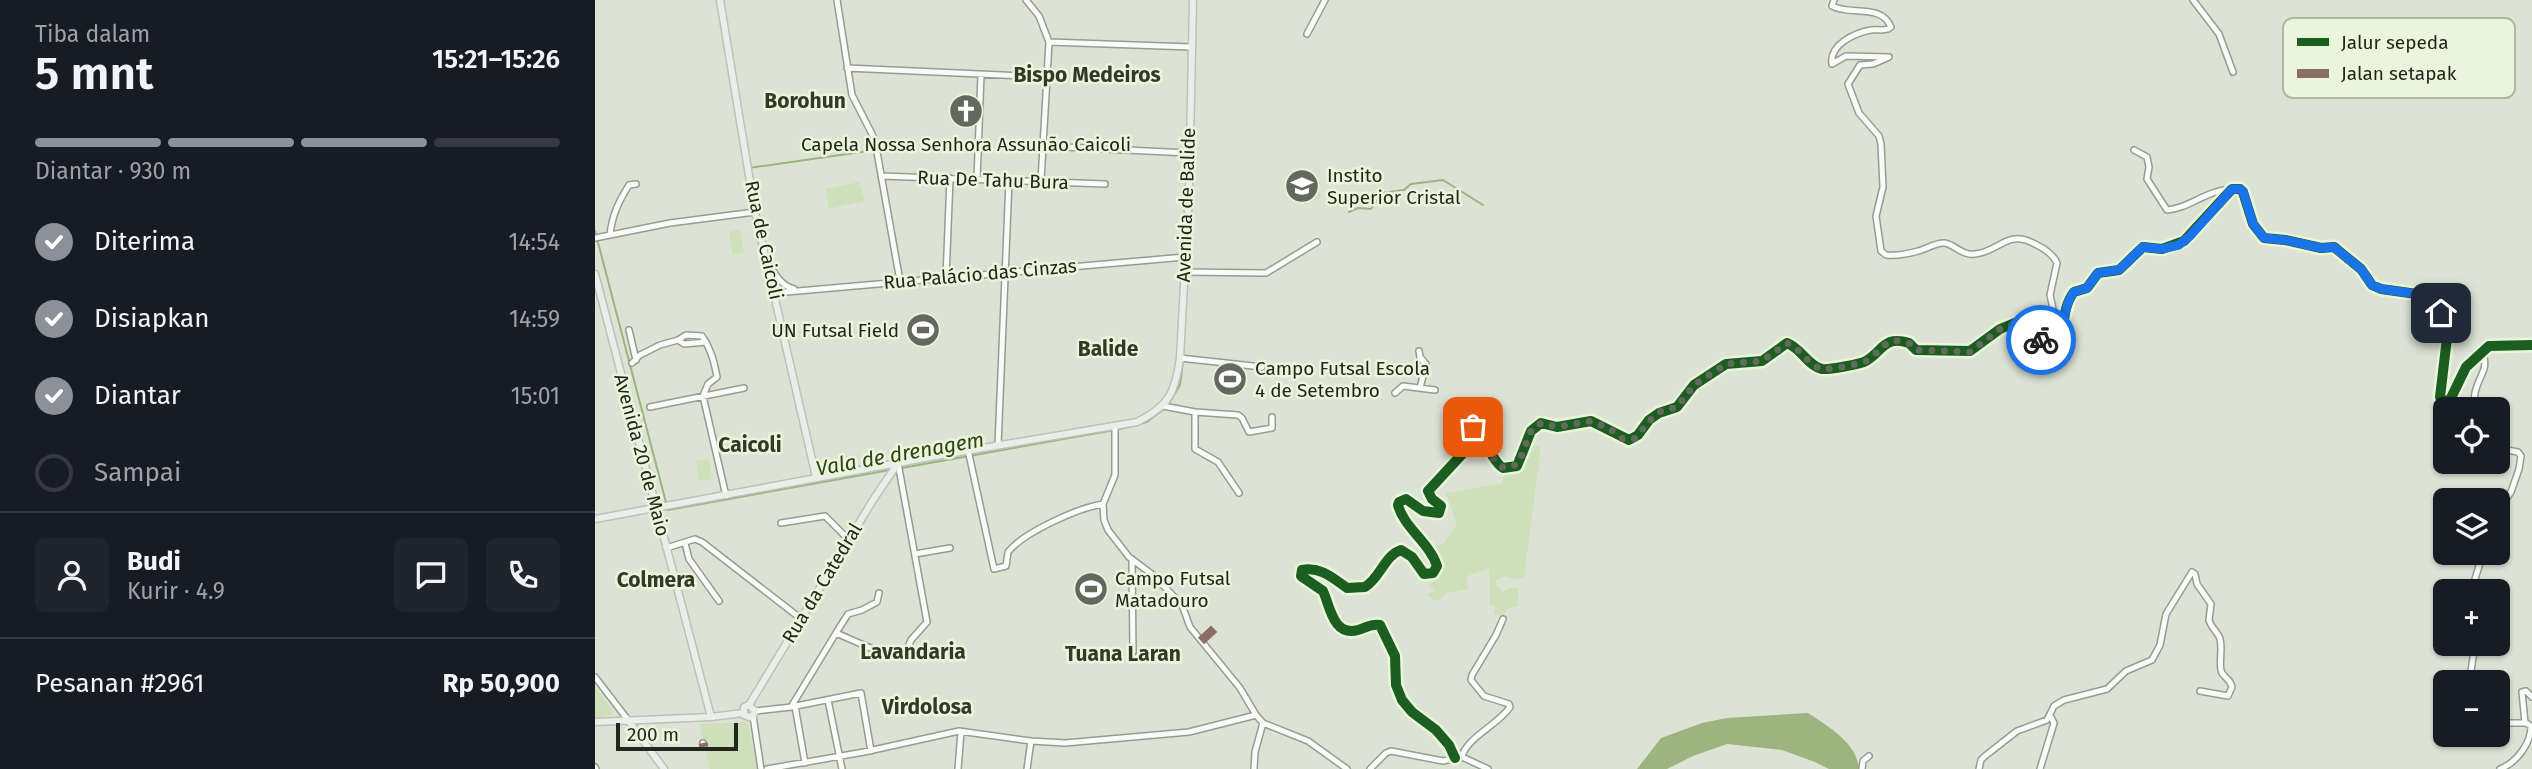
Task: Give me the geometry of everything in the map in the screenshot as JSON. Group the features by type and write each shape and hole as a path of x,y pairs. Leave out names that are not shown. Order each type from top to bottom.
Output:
{"main road":[{"name":"Rua de Caicoli","path":"720,0 755,212 816,477"},
{"name":"Avenida de Balide","path":"1163,406 1176,384 1180,358 1189,192 1193,0"},
{"name":"Avenida 20 de Maio","path":"595,274 660,508 666,548 712,717"},
{"path":"595,519 816,477 1136,422 1163,406"},
{"name":"Rua da Catedral","path":"743,713 744,707 749,705 800,618 898,463"},
{"path":"595,722 712,717 743,713 747,717 754,713 749,705"},
{"path":"628,720 664,769"}],"street":[{"path":"837,0 852,95 873,136 900,281"},
{"path":"1025,0 1039,16 1049,41 1041,181"},
{"path":"1307,34 1325,0"},
{"path":"1834,0 1832,5 1835,8 1853,12 1866,10 1889,21 1891,27 1852,37 1833,50 1831,59 1832,64 1846,56 1889,57 1873,64 1860,65 1849,84 1859,113 1872,126 1881,144 1883,187 1876,216 1881,251 1893,256 1941,243 1967,254 1976,254 2010,239 2028,240 2045,249 2057,262 2050,295 2055,318 2056,355"},
{"path":"2193,0 2219,34 2233,72"},
{"path":"1049,41 1191,47"},
{"path":"847,68 1047,77"},
{"path":"977,179 981,75"},
{"path":"1044,146 1188,153"},
{"path":"2134,150 2147,157 2147,179 2167,211 2214,191 2240,189 2243,191 2253,224 2264,238 2321,248 2334,247 2361,269 2372,285 2381,289 2417,294 2432,303 2441,313 2447,329 2440,397 2442,401 2449,400 2466,366 2489,346 2532,345"},
{"name":"Rua De Tahu Bura","path":"881,176 1105,184"},
{"path":"946,278 950,178"},
{"path":"997,445 1009,181"},
{"path":"610,234 611,220 618,202 629,184 636,184"},
{"path":"2056,355 2066,306 2074,292 2087,288 2098,273 2119,270 2139,248 2145,246 2162,249 2184,241 2232,189"},
{"path":"595,238 670,223 755,212"},
{"path":"1186,272 1266,273 1317,242"},
{"name":"Rua Palácio das Cinzas","path":"775,293 1185,257"},
{"path":"768,262 788,288 796,290"},
{"path":"1488,769 1459,757 1436,730 1412,712 1402,700 1396,685 1395,656 1380,625 1372,624 1351,631 1345,630 1336,624 1329,612 1323,591 1301,576 1302,570 1306,569 1332,576 1347,588 1365,587 1392,555 1401,550 1412,557 1424,574 1433,573 1437,566 1434,558 1404,519 1398,505 1406,499 1423,511 1439,513 1441,506 1432,499 1428,491 1466,450 1464,434 1467,426 1478,428 1495,462 1503,468 1517,466 1531,431 1541,423 1557,427 1591,421 1610,429 1623,439 1634,439 1659,412 1677,407 1694,385 1726,364 1762,361 1787,343 1799,349 1816,367 1831,369 1866,361 1881,346 1893,341 1909,343 1916,350 1970,352 2000,329 2017,323 2031,326 2040,332 2042,356 2045,359 2056,355"},
{"path":"629,330 634,361 639,355 678,340 681,336 702,336 706,342 715,363 717,377 708,384 703,396 726,496"},
{"path":"1419,351 1426,364 1420,388"},
{"path":"2475,397 2475,386 2485,366 2483,351"},
{"path":"1180,358 1262,367"},
{"path":"1395,393 1403,386 1435,390"},
{"path":"650,407 744,388"},
{"path":"1163,406 1170,409 1238,415 1249,432 1272,428 1272,417"},
{"path":"1195,412 1195,449 1218,462 1239,493"},
{"path":"1115,426 1115,474 1103,504 1108,530 1132,559 1153,575 1182,605 1190,627 1240,688 1263,723 1308,741 1347,769"},
{"path":"968,450 994,569 1006,566 1008,552 1024,539 1071,512 1103,504"},
{"path":"2510,451 2518,452 2521,456 2510,493"},
{"path":"898,463 927,622 911,639 907,650"},
{"path":"781,523 825,516 849,540"},
{"path":"666,548 695,539 702,542 800,618"},
{"path":"685,543 689,559 719,601"},
{"path":"915,554 950,548"},
{"path":"1132,559 1133,652"},
{"path":"1979,769 1985,756 2017,731 2043,722 2050,716 2054,706 2064,700 2107,689 2126,671 2151,660 2160,645 2166,614 2192,572 2211,604 2209,620 2220,638 2220,668 2231,681 2232,687 2228,696 2200,691"},
{"path":"806,762 793,706 848,614 872,605 879,599 879,593"},
{"path":"1370,769 1386,752 1391,751 1443,761 1459,757 1464,748 1509,710 1509,704 1484,696 1471,680 1503,619"},
{"path":"835,633 875,650"},
{"path":"595,677 628,720"},
{"path":"2525,723 2522,692 2526,691 2532,697"},
{"path":"761,769 754,713 861,693 871,751"},
{"path":"828,700 842,769"},
{"path":"767,769 961,732 1065,744 1214,727 1256,715"},
{"path":"2041,769 2054,723 2050,716"},
{"path":"1254,769 1255,752 1263,723"},
{"path":"2500,769 2518,758 2531,732 2531,726 2525,723 2510,723"},
{"path":"958,769 961,732"},
{"path":"1027,769 1031,741"},
{"path":"1862,769 1862,764 1869,757"}],"shaded area":[{"path":"1316,179 1321,198 1312,201 1307,182"},
{"path":"859,182 865,201 829,209 826,189"},
{"path":"740,230 744,253 733,255 729,232"},
{"name":"UN Futsal Field","path":"929,319 931,339 918,340 916,321"},
{"path":"1541,446 1524,578 1505,576 1496,580 1497,586 1503,592 1509,588 1519,588 1517,607 1510,607 1504,615 1494,614 1495,606 1490,605 1489,568 1465,577 1469,589 1448,593 1439,600 1433,600 1427,594 1434,592 1430,584 1436,579 1440,567 1430,546 1442,545 1457,524 1446,493 1502,483 1504,474 1520,468 1527,447"},
{"path":"709,459 712,479 699,481 696,461"},
{"name":"Campo Futsal Matadouro","path":"1083,580 1102,581 1100,598 1080,596"},
{"path":"595,687 612,710 611,715 595,718"},
{"path":"1808,713 1848,744 1859,769 1829,769 1782,750 1727,744 1667,769 1637,769 1661,738 1702,723 1727,718"},
{"path":"748,722 757,769 710,769 700,724"}],"waterway":[{"path":"749,168 875,150"},
{"path":"1349,212 1358,208 1371,209 1382,193 1404,190 1411,184 1443,180 1483,205"},
{"name":"Vala de drenagem","path":"595,231 668,510 890,470"},
{"name":"Vala de drenagem","path":"1168,405 1180,385 1183,362"},
{"name":"Vala de drenagem","path":"902,468 1120,429 1147,422 1164,409"}],"marked path":[{"path":"1201,641 1217,626"},
{"path":"703,743 704,747"}],"cycle path":[{"path":"1455,758 1449,745 1436,730 1412,712 1402,700 1396,685 1395,656 1380,625 1350,631 1343,629 1334,619 1323,591 1301,576 1302,570 1315,570 1347,588 1365,587 1391,557 1401,550 1412,557 1424,574 1433,573 1437,566 1434,558 1406,521 1398,505 1406,499 1423,511 1439,513 1441,506 1432,499 1428,491 1466,450 1466,427 1477,428 1503,468 1517,466 1531,431 1541,423 1557,427 1591,421 1629,440 1638,435 1649,420 1659,413 1677,407 1694,385 1726,364 1762,361 1787,343 1817,367 1831,369 1866,361 1894,341 1909,343 1916,350 1970,351 2000,329 2017,322 2031,326 2040,333 2042,356 2045,359 2054,358 2060,342 2066,308 2074,292 2087,288 2098,273 2119,270 2143,247 2162,249 2184,241 2232,189 2240,189 2243,192 2253,224 2264,238 2321,248 2334,247 2361,269 2372,285 2381,289 2417,294 2441,313 2447,338 2440,397 2442,401 2450,400 2466,367 2489,346 2532,345"}],"way so far":[{"path":"1473,427 1478,428 1498,466 1517,466 1525,443 1536,425 1541,423 1563,427 1591,421 1610,429 1623,439 1634,439 1649,420 1659,412 1677,407 1694,385 1726,364 1762,361 1787,343 1799,349 1816,367 1827,369 1866,361 1881,346 1893,341 1909,343 1916,350 1970,352 1990,335 2012,323 2031,326 2040,332 2041,340"}],"place":[{"name":"Capela Nossa Senhora Assunão Caicoli","path":"966,111"},
{"name":"Instito Superior Cristal","path":"1302,186"},
{"name":"UN Futsal Field","path":"923,330"},
{"name":"Campo Futsal Escola 4 de Setembro","path":"1230,379"},
{"name":"Campo Futsal Matadouro","path":"1091,589"}],"district":[{"name":"Bispo Medeiros","path":"1087,75"},
{"name":"Borohun","path":"805,101"},
{"name":"Balide","path":"1108,349"},
{"name":"Caicoli","path":"750,445"},
{"name":"Colmera","path":"656,580"},
{"name":"Lavandaria","path":"913,652"},
{"name":"Tuana Laran","path":"1123,654"},
{"name":"Virdolosa","path":"927,707"}],"route":[{"path":"2041,340 2042,356 2045,359 2054,358 2059,349 2066,306 2074,292 2087,288 2098,273 2124,267 2139,248 2145,246 2162,249 2179,245 2232,189 2243,191 2253,224 2264,238 2321,248 2334,247 2361,269 2372,285 2381,289 2417,294 2427,299 2441,313"}]}
